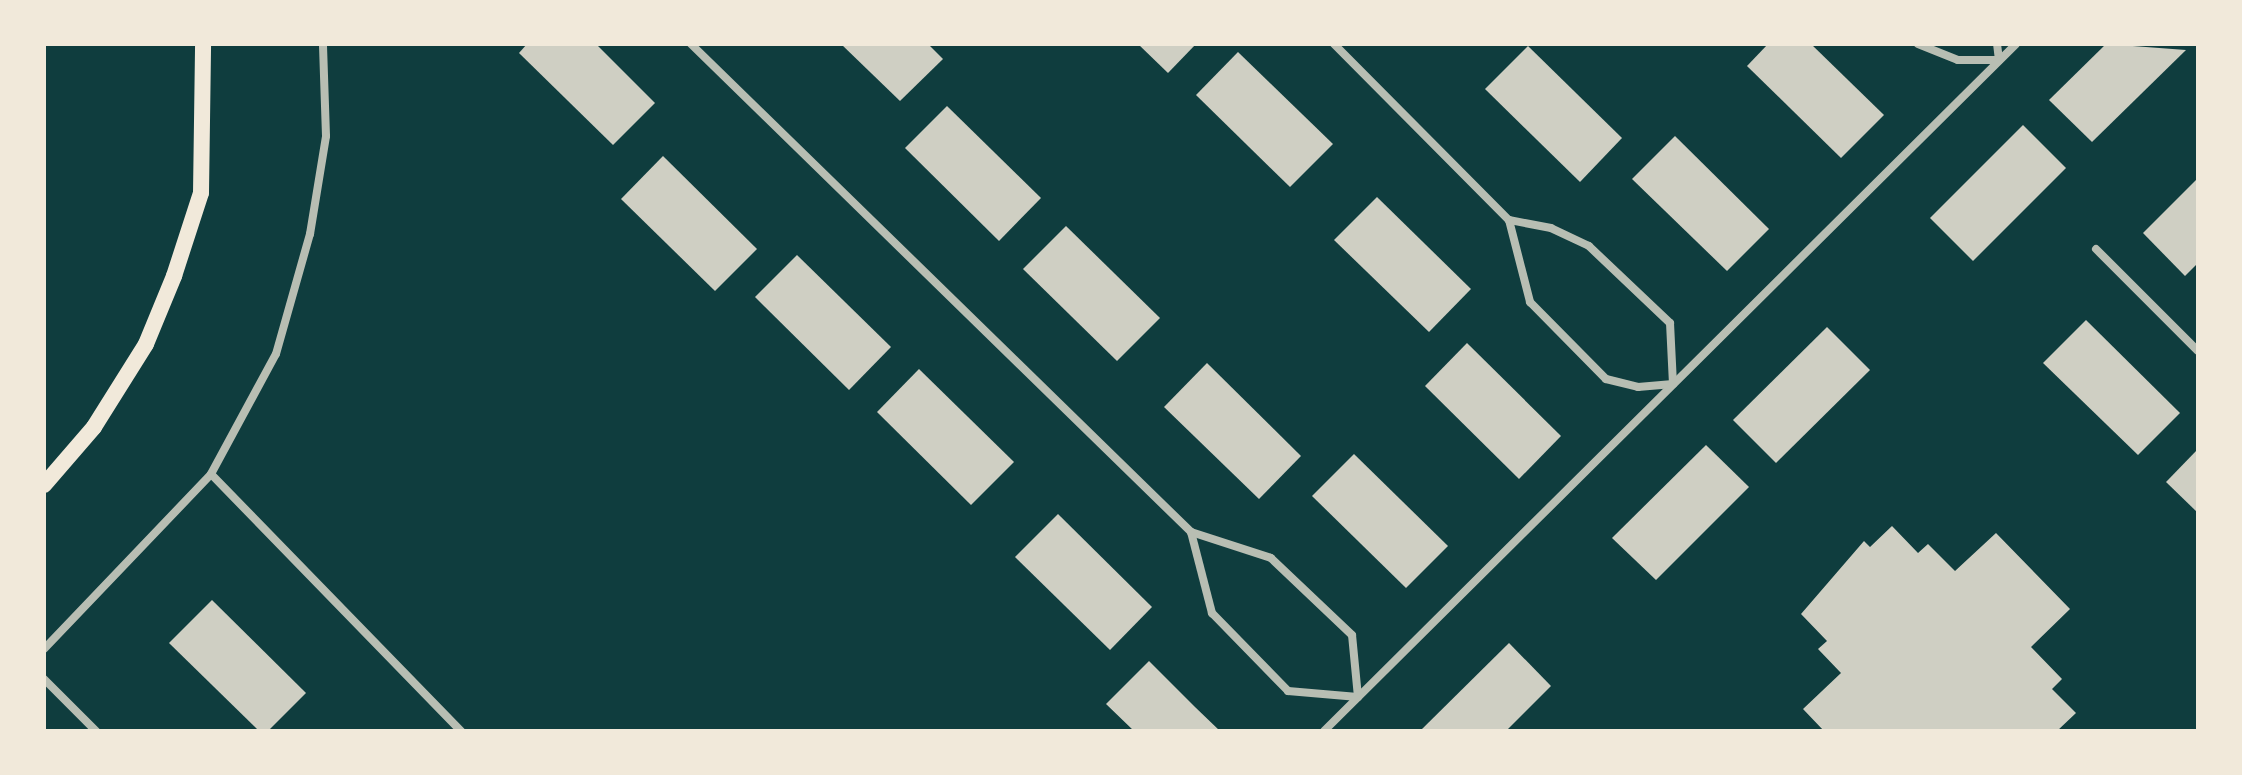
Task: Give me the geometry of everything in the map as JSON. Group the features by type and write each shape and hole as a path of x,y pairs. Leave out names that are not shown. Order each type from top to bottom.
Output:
{"main road":[{"path":"44,485 94,427 146,344 174,276 201,193 203,44"}],"street":[{"path":"44,649 211,474 276,354 294,299 326,136 323,44"},
{"path":"691,44 1191,532 1271,558 1352,635 1358,697"},
{"path":"1334,44 1509,220 1589,246 1670,323 1673,384"},
{"path":"1918,44 1958,60 1999,60"},
{"path":"1997,44 1999,60"},
{"path":"1324,731 2016,44"},
{"path":"1509,220 1530,302 1606,379 1638,387 1673,384"},
{"path":"2096,249 2198,351"},
{"path":"211,474 461,731"},
{"path":"1191,532 1212,613 1288,691 1358,697"},
{"path":"44,679 96,731"}],"building":[{"path":"527,44 596,44 655,103 613,145 519,53"},
{"path":"841,44 928,44 943,59 900,101"},
{"path":"1138,44 1196,44 1168,73"},
{"path":"1768,44 1811,44 1884,115 1841,158 1747,66"},
{"path":"2106,44 2186,50 2092,142 2049,100"},
{"path":"1528,46 1622,138 1580,182 1485,89"},
{"path":"1238,52 1333,144 1290,187 1196,95"},
{"path":"947,106 1041,198 999,241 905,148"},
{"path":"2023,125 2066,168 1973,261 1930,218"},
{"path":"1675,136 1769,229 1727,271 1632,179"},
{"path":"663,156 757,249 715,291 621,199"},
{"path":"2198,178 2198,263 2185,276 2143,233"},
{"path":"1377,197 1471,289 1429,332 1334,240"},
{"path":"1066,226 1160,318 1117,361 1023,269"},
{"path":"797,255 891,347 849,390 755,297"},
{"path":"2086,320 2180,413 2138,455 2043,363"},
{"path":"1827,327 1870,370 1776,463 1733,420"},
{"path":"1467,343 1561,436 1519,479 1425,386"},
{"path":"1207,363 1301,456 1259,499 1164,407"},
{"path":"919,369 1014,462 971,505 877,412"},
{"path":"1706,445 1749,487 1656,580 1612,538"},
{"path":"2198,449 2198,513 2166,482"},
{"path":"1354,454 1448,546 1406,588 1312,496"},
{"path":"1058,514 1152,607 1110,650 1015,557"},
{"path":"1892,526 1918,553 1928,544 1955,571 1996,533 2070,609 2031,647 2062,679 2052,689 2076,713 2057,731 1824,731 1803,709 1841,673 1818,649 1827,641 1801,614 1864,541 1870,547"},
{"path":"212,600 306,693 268,731 259,731 169,643"},
{"path":"1509,643 1551,686 1506,731 1420,731"},
{"path":"1149,661 1220,731 1134,731 1106,704"}]}
